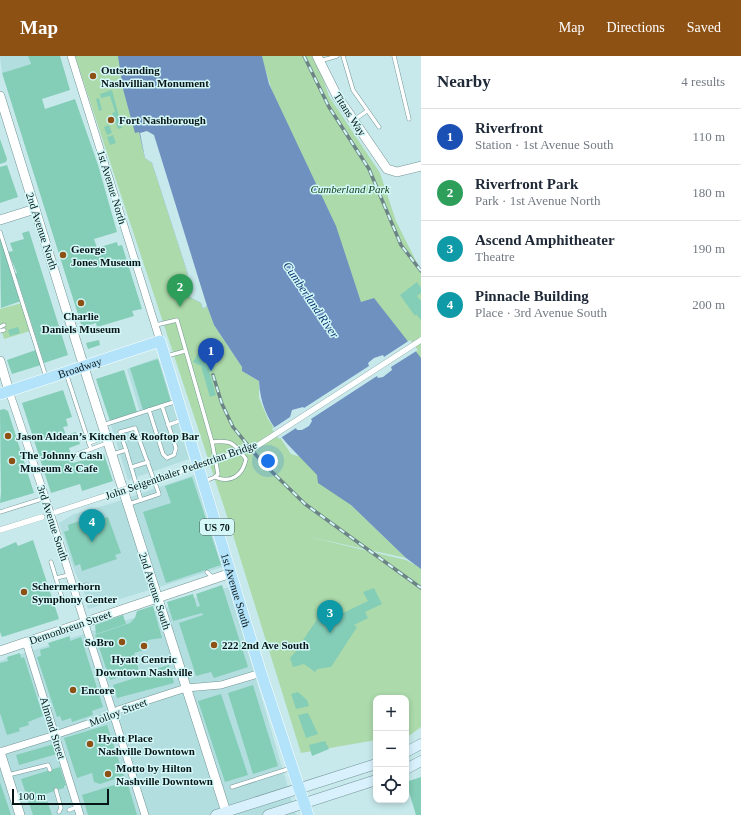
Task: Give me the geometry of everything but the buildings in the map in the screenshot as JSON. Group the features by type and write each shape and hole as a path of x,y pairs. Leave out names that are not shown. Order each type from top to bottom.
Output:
{"main road":[{"name":"Broadway","path":"5,392 160,340"},
{"name":"1st Avenue South","path":"160,340 261,673 308,815"},
{"path":"409,750 421,744"},
{"path":"409,767 421,761"},
{"path":"223,814 373,765"},
{"path":"268,815 373,781"}],"street":[{"name":"1st Avenue North","path":"71,56 160,340"},
{"name":"Titans Way","path":"318,59 353,120 387,169 397,172 421,166"},
{"name":"2nd Avenue North","path":"0,96 84,366"},
{"path":"0,220 35,209"},
{"name":"John Seigenthaler Pedestrian Bridge","path":"56,512 257,446 421,340"},
{"path":"0,361 5,392"},
{"name":"2nd Avenue South","path":"84,366 186,688 223,814"},
{"name":"3rd Avenue South","path":"5,392 45,498 145,815"},
{"path":"0,530 42,517"},
{"name":"Demonbreun Street","path":"0,651 157,598 210,575 231,573"},
{"name":"Almond Street","path":"26,642 80,815"},
{"name":"Molloy Street","path":"0,752 108,717 118,710 186,688 221,685 261,673"},
{"path":"0,752 20,815"}],"lane":[{"path":"318,59 337,56"},
{"path":"343,56 352,87 379,127"},
{"path":"394,56 409,119"},
{"path":"353,120 367,111"},
{"path":"0,232 47,378"},
{"path":"156,325 177,320 212,442 218,474 215,477 203,482"},
{"path":"165,357 185,351"},
{"path":"66,372 91,449"},
{"path":"102,426 178,401"},
{"path":"149,410 163,454 167,458 174,455 176,448 162,406"},
{"path":"168,425 184,420"},
{"path":"128,505 159,494 135,428 120,432 141,500"},
{"path":"89,443 107,440"},
{"path":"75,455 91,449 107,440"},
{"path":"212,442 223,441 236,445 246,459 241,472 236,478 223,481 215,477"},
{"path":"112,454 126,450"},
{"path":"132,467 148,462"},
{"path":"0,512 45,498"},
{"path":"51,562 63,602"},
{"path":"56,578 69,575"},
{"path":"73,589 87,585"},
{"path":"7,776 48,765 50,770"},
{"path":"232,787 292,768"},
{"path":"56,790 60,810 69,810 77,806"},
{"path":"69,810 69,815"}],"shaded area":[{"path":"0,56 28,56 31,64 2,73"},
{"path":"157,358 161,365 189,459 128,480 110,422 140,412 127,369"},
{"path":"194,475 223,567 88,609 85,595 73,567 59,523 74,514 113,503"},
{"path":"229,587 296,815 0,815 0,661"}],"green space":[{"path":"75,56 134,56 139,131 145,158 152,163 188,275 183,282 188,296 207,306 214,325 242,367 242,371 259,381 259,398 268,419 291,454 301,457 406,558 305,536 406,560 421,568 421,727 409,736 409,695 373,695 373,741 301,753 228,519"},
{"name":"Cumberland Park","path":"261,56 315,56 329,96 380,173 396,221 421,271 421,359 361,302 275,100"},
{"path":"22,303 30,331 4,339 0,326 0,309"}],"water":[{"name":"Cumberland River","path":"118,56 262,56 269,84 336,226 361,302 374,298 421,358 421,569 406,558 351,505 318,483 317,475 287,444 271,422 265,410 259,381 242,371 242,367 214,325 207,306 203,309 201,303 188,296 183,282 188,274 152,163 145,158 139,132 135,133 123,89"}],"pier":[{"path":"147,131 154,135 207,306 203,309 201,303 188,296 183,282 188,274 152,163 145,158 140,133"},
{"path":"410,340 418,350 391,367 392,370 383,377 378,378 377,376 311,419 312,421 309,426 302,430 297,430 296,428 279,439 272,429 290,417 292,410 304,408 369,366 368,363 374,358 383,355 384,357"}],"railway":[{"path":"304,56 329,107 369,169 401,245 421,271"},
{"path":"213,375 222,404 233,427 261,461 305,504 421,588"}],"place":[{"name":"Outstanding Nashvillian Monument","path":"93,76"},
{"name":"Fort Nashborough","path":"111,120"},
{"name":"George Jones Museum","path":"63,255"},
{"name":"Charlie Daniels Museum","path":"81,303"},
{"name":"Riverfront Park","path":"180,307"},
{"name":"Riverfront","path":"211,371"},
{"name":"Jason Aldean’s Kitchen & Rooftop Bar","path":"8,436"},
{"name":"The Johnny Cash Museum & Cafe","path":"12,461"},
{"name":"Pinnacle Building","path":"92,542"},
{"name":"Schermerhorn Symphony Center","path":"24,592"},
{"name":"Ascend Amphitheater","path":"330,633"},
{"name":"SoBro","path":"122,642"},
{"name":"222 2nd Ave South","path":"214,645"},
{"name":"Hyatt Centric Downtown Nashville","path":"144,646"},
{"name":"Encore","path":"73,690"},
{"name":"Hyatt Place Nashville Downtown","path":"90,744"},
{"name":"Motto by Hilton Nashville Downtown","path":"108,774"}]}
